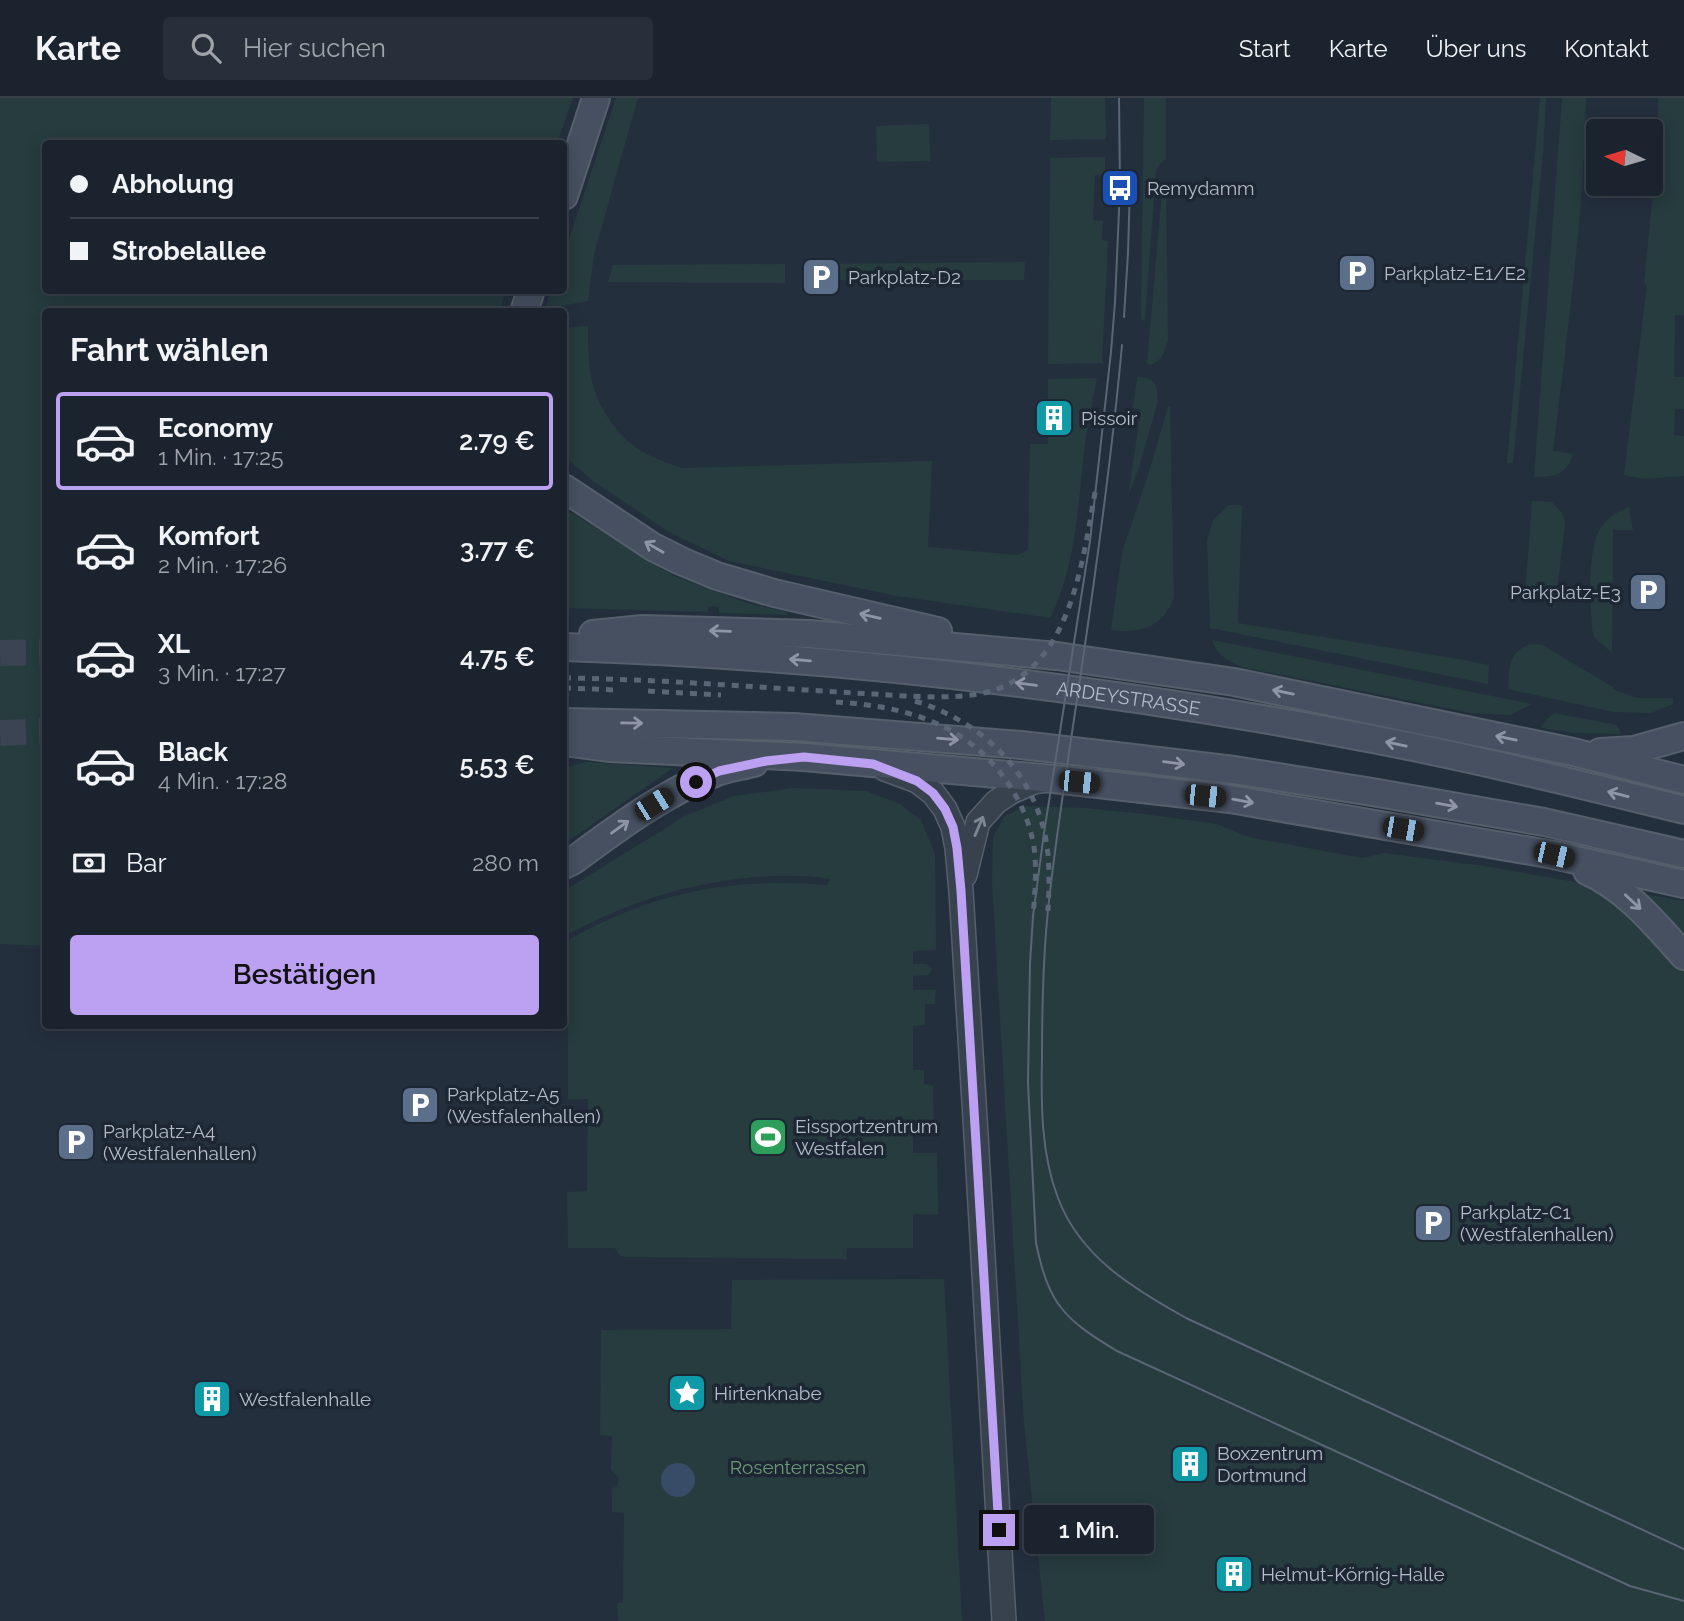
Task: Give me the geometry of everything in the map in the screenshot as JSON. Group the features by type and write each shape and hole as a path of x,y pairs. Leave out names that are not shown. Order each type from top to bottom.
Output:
{"main road":[{"path":"567,187 596,98"},
{"path":"567,490 653,547 717,576 774,593 1057,656 1234,682 1573,752 1684,780"},
{"path":"567,637 643,629 796,634 1057,656"},
{"name":"ARDEYSTRASSE","path":"567,647 668,650 897,668 1124,696 1380,740 1543,775 1684,810"},
{"path":"567,722 794,727 1116,755 1372,792 1544,822 1684,854"},
{"path":"1573,752 1634,750 1684,736"},
{"path":"567,742 804,757 1054,779 1230,799 1554,855 1684,884"},
{"path":"567,864 673,792 707,776 766,761 804,757"},
{"path":"1554,855 1615,886 1684,956"}],"street":[{"path":"873,764 917,781 933,793 945,809 953,827 957,848 1004,1621"},
{"path":"961,891 978,822 996,802 1011,792 1034,782 1054,779"}],"green space":[{"path":"0,98 573,98 558,140 42,140 42,294 505,294 500,308 42,308 42,946 0,944"},
{"path":"616,98 638,98 594,254 588,301 545,308 550,294 567,294 567,245"},
{"path":"1051,98 1105,98 1106,139 1050,140"},
{"path":"1144,98 1166,98 1166,159 1156,171 1145,319 1141,320"},
{"path":"1540,98 1546,98 1543,153 1513,463 1507,463"},
{"path":"1562,98 1586,98 1578,231 1553,451 1573,454 1563,471 1534,477"},
{"path":"1658,98 1684,98 1684,315 1675,315 1674,377 1684,377 1684,409 1675,409 1674,435 1684,436 1684,476 1644,479 1624,475 1647,285 1644,282 1653,196 1663,196 1663,119 1658,119"},
{"path":"929,124 930,161 877,162 876,126"},
{"path":"1105,157 1105,174 1095,175 1093,220 1103,221 1102,240 1108,241 1102,363 1048,364 1050,158"},
{"path":"1163,181 1166,182 1168,340 1163,355 1151,365 1147,363"},
{"path":"1025,262 1024,280 817,280 815,264"},
{"path":"785,264 785,283 608,282 613,265"},
{"path":"588,326 588,354 595,392 613,425 641,451 682,468 932,461 928,547 1017,555 1028,550 1030,444 1048,444 1048,435 1060,435 1060,402 1048,402 1048,379 1097,378 1085,443 1071,555 1059,598 1050,618 897,596 729,561 669,532 593,481 567,459 567,328"},
{"path":"1137,377 1154,383 1158,401 1128,496 1141,410 1133,408"},
{"path":"1168,407 1174,597 1164,616 1149,627 1132,631 1111,630 1122,552"},
{"path":"1532,501 1552,502 1562,513 1565,524 1555,608 1538,598 1525,595"},
{"path":"1228,505 1242,505 1238,623 1489,665 1488,684 1210,628 1207,540 1213,520"},
{"path":"1629,507 1633,530 1613,530 1612,653 1593,636 1591,563 1593,548 1602,526 1614,514"},
{"path":"567,510 674,576 747,603 787,612 787,615 719,613 719,607 709,606 707,612 567,608"},
{"path":"1212,640 1532,704 1510,715 1471,713 1242,667 1220,654"},
{"path":"1529,644 1542,645 1613,687 1612,689 1638,698 1673,698 1673,704 1651,713 1613,712 1508,689 1513,657"},
{"path":"1554,713 1617,725 1621,734 1575,733 1541,728"},
{"path":"586,762 673,768 567,842 567,767"},
{"name":"Eissportzentrum Westfalen","path":"793,788 866,791 900,804 921,820 935,854 936,950 913,951 913,964 927,965 932,970 928,975 913,976 913,990 936,990 935,1004 925,1004 925,1025 913,1026 913,1070 924,1070 924,1084 933,1086 934,1120 913,1121 913,1153 937,1153 938,1215 913,1214 913,1248 847,1248 846,1259 625,1257 615,1248 568,1248 567,1192 587,1191 588,1099 568,1099 568,940 626,912 700,890 750,884 827,885 830,879 805,876 753,877 701,885 650,898 567,936 567,889 685,816 734,796"},
{"path":"1025,806 1084,808 1217,824 1248,837 1363,858 1384,853 1484,866 1684,901 1684,1621 1045,1621 1024,1424 992,883 993,837 1005,816"},
{"name":"Rosenterrassen","path":"944,1279 962,1621 618,1621 617,1603 623,1602 624,1513 612,1512 612,1489 617,1486 619,1478 611,1470 612,1436 600,1435 601,1330 731,1329 732,1280"}],"water":[{"path":"678,1463 690,1468 695,1480 690,1492 678,1497 666,1492 661,1480 666,1468"}],"tunnel":[{"path":"0,653 42,652"},
{"path":"0,733 42,731"}],"tram line":[{"path":"1119,98 1120,188 1111,352 1090,541 1044,833 1030,963 1028,1083 1036,1243 1047,1282 1053,1296 1072,1319 1117,1351 1630,1586 1684,1601"},
{"path":"1124,317 1130,184"},
{"path":"1122,345 1102,526 1057,834 1045,947 1042,1111 1048,1164 1058,1198 1080,1238 1094,1254 1128,1283 1186,1318 1684,1549"}],"railway":[{"path":"567,678 662,681 923,697 960,696 995,690 1011,683 1032,667 1051,643 1062,623 1078,579 1096,487"},
{"path":"567,688 616,690"},
{"path":"648,691 721,695"},
{"path":"915,701 963,722 1002,754 1018,774 1041,820 1047,846 1048,911"},
{"path":"836,702 889,709 940,725 974,746 1002,774 1022,809 1034,847 1033,916"}],"place":[{"name":"Remydamm","path":"1120,188"},
{"name":"Parkplatz-E1/E2","path":"1357,273"},
{"name":"Parkplatz-D2","path":"821,277"},
{"name":"Pissoir","path":"1054,418"},
{"name":"Parkplatz-E3","path":"1648,592"},
{"name":"Parkplatz-A5 (Westfalenhallen)","path":"420,1105"},
{"name":"Eissportzentrum Westfalen","path":"768,1137"},
{"name":"Parkplatz-A4 (Westfalenhallen)","path":"76,1142"},
{"name":"Parkplatz-C1 (Westfalenhallen)","path":"1433,1223"},
{"name":"Hirtenknabe","path":"687,1393"},
{"name":"Westfalenhalle","path":"212,1399"},
{"name":"Boxzentrum Dortmund","path":"1190,1464"},
{"name":"Helmut-Körnig-Halle","path":"1234,1574"}],"route":[{"path":"696,782 719,771 766,761 804,757 873,764 917,781 933,793 945,809 953,827 961,891 999,1530"}]}
